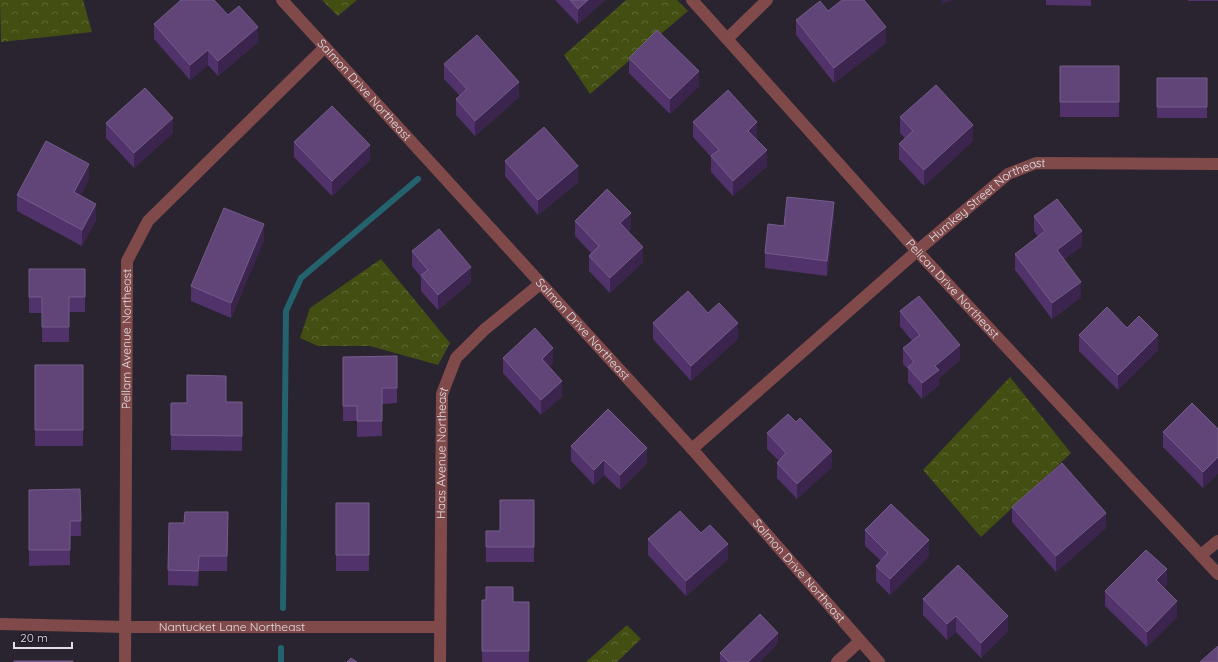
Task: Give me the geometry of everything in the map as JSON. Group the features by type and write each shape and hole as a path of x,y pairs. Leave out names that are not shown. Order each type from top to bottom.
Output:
{"street":[{"name":"Salmon Drive Northeast","path":"282,0 692,449 879,662"},
{"name":"Pelican Drive Northeast","path":"692,0 917,251 1218,574"},
{"path":"727,39 767,0"},
{"name":"Pellam Avenue Northeast","path":"126,662 127,261 148,221 325,47"},
{"name":"Humkey Street Northeast","path":"692,449 917,251 1008,174 1036,163 1218,164"},
{"name":"Haas Avenue Northeast","path":"440,662 442,394 456,358 484,330 540,284"},
{"path":"1201,555 1218,541"},
{"name":"Nantucket Lane Northeast","path":"0,624 126,627 440,627"},
{"path":"836,662 860,641"}],"green space":[{"path":"0,0 83,0 92,32 1,42"},
{"path":"322,0 357,0 338,16"},
{"path":"626,0 677,0 688,11 590,94 564,55"},
{"path":"381,259 450,343 438,365 370,346 318,346 300,338 310,308"},
{"path":"1010,377 1071,453 981,537 923,470"},
{"path":"627,625 641,639 617,662 586,662"}],"building":[{"path":"181,0 214,0 228,15 239,6 258,27 218,61 208,50 190,65 154,24"},
{"path":"570,0 588,0 578,9"},
{"path":"842,0 864,0 886,27 834,68 796,20 820,1 828,11"},
{"path":"657,30 699,71 670,99 629,58"},
{"path":"477,35 519,82 475,121 456,99 467,89 444,64"},
{"path":"1060,66 1119,66 1119,102 1060,102"},
{"path":"1157,78 1207,78 1207,107 1157,107"},
{"path":"936,85 973,125 924,170 899,144 913,131 900,117"},
{"path":"145,88 173,118 134,153 106,123"},
{"path":"728,90 757,122 748,131 767,150 733,181 711,156 719,150 693,122"},
{"path":"332,106 370,145 332,181 294,142"},
{"path":"544,127 578,166 538,200 505,161"},
{"path":"46,141 89,164 74,192 96,204 82,230 17,195"},
{"path":"607,189 631,213 620,223 643,247 610,278 589,256 599,246 575,221"},
{"path":"787,197 834,202 827,261 765,253 768,224 784,226"},
{"path":"1057,199 1082,231 1057,250 1081,282 1052,303 1015,254 1045,231 1034,216"},
{"path":"224,208 264,224 231,303 191,286"},
{"path":"439,229 471,267 438,295 421,275 428,270 412,251"},
{"path":"29,269 85,269 85,297 69,297 69,327 42,327 42,297 29,297"},
{"path":"688,291 708,313 719,303 738,323 691,366 653,323"},
{"path":"919,296 960,345 935,366 939,370 922,383 908,367 914,362 903,348 920,335 900,311"},
{"path":"1107,307 1127,328 1139,316 1158,335 1118,375 1079,335"},
{"path":"535,328 553,348 542,359 562,381 541,400 503,358"},
{"path":"397,356 397,388 382,388 382,421 357,421 357,406 343,406 343,357"},
{"path":"35,365 83,365 83,430 35,430"},
{"path":"187,375 226,376 226,402 242,402 242,436 171,435 171,403 187,403"},
{"path":"1192,403 1218,429 1218,457 1203,472 1163,432"},
{"path":"608,409 647,448 620,475 604,460 594,470 571,446"},
{"path":"788,414 796,422 800,418 832,451 797,484 777,463 786,453 767,433"},
{"path":"1062,463 1106,513 1056,556 1012,507"},
{"path":"80,489 81,521 70,521 70,550 29,550 29,490"},
{"path":"500,500 534,500 534,547 486,547 486,531 500,531"},
{"path":"336,503 369,503 369,555 336,555"},
{"path":"891,504 929,540 890,579 876,566 888,553 865,530"},
{"path":"680,511 701,533 710,525 728,544 686,581 648,539"},
{"path":"185,512 228,512 227,556 199,556 198,571 168,570 169,523 184,523"},
{"path":"1146,550 1167,569 1156,580 1177,601 1147,632 1105,591"},
{"path":"958,565 1008,616 981,643 956,616 947,624 923,599"},
{"path":"486,587 513,587 513,602 529,602 529,651 482,651 482,600 486,600"},
{"path":"760,614 778,633 748,662 729,662 720,653"},
{"path":"1218,646 1218,662 1200,662"},
{"path":"351,658 357,662 347,662"},
{"path":"73,661 73,662 14,662"}],"waterway":[{"path":"283,608 286,311 301,278 418,179"},
{"path":"281,648 281,662"}]}
